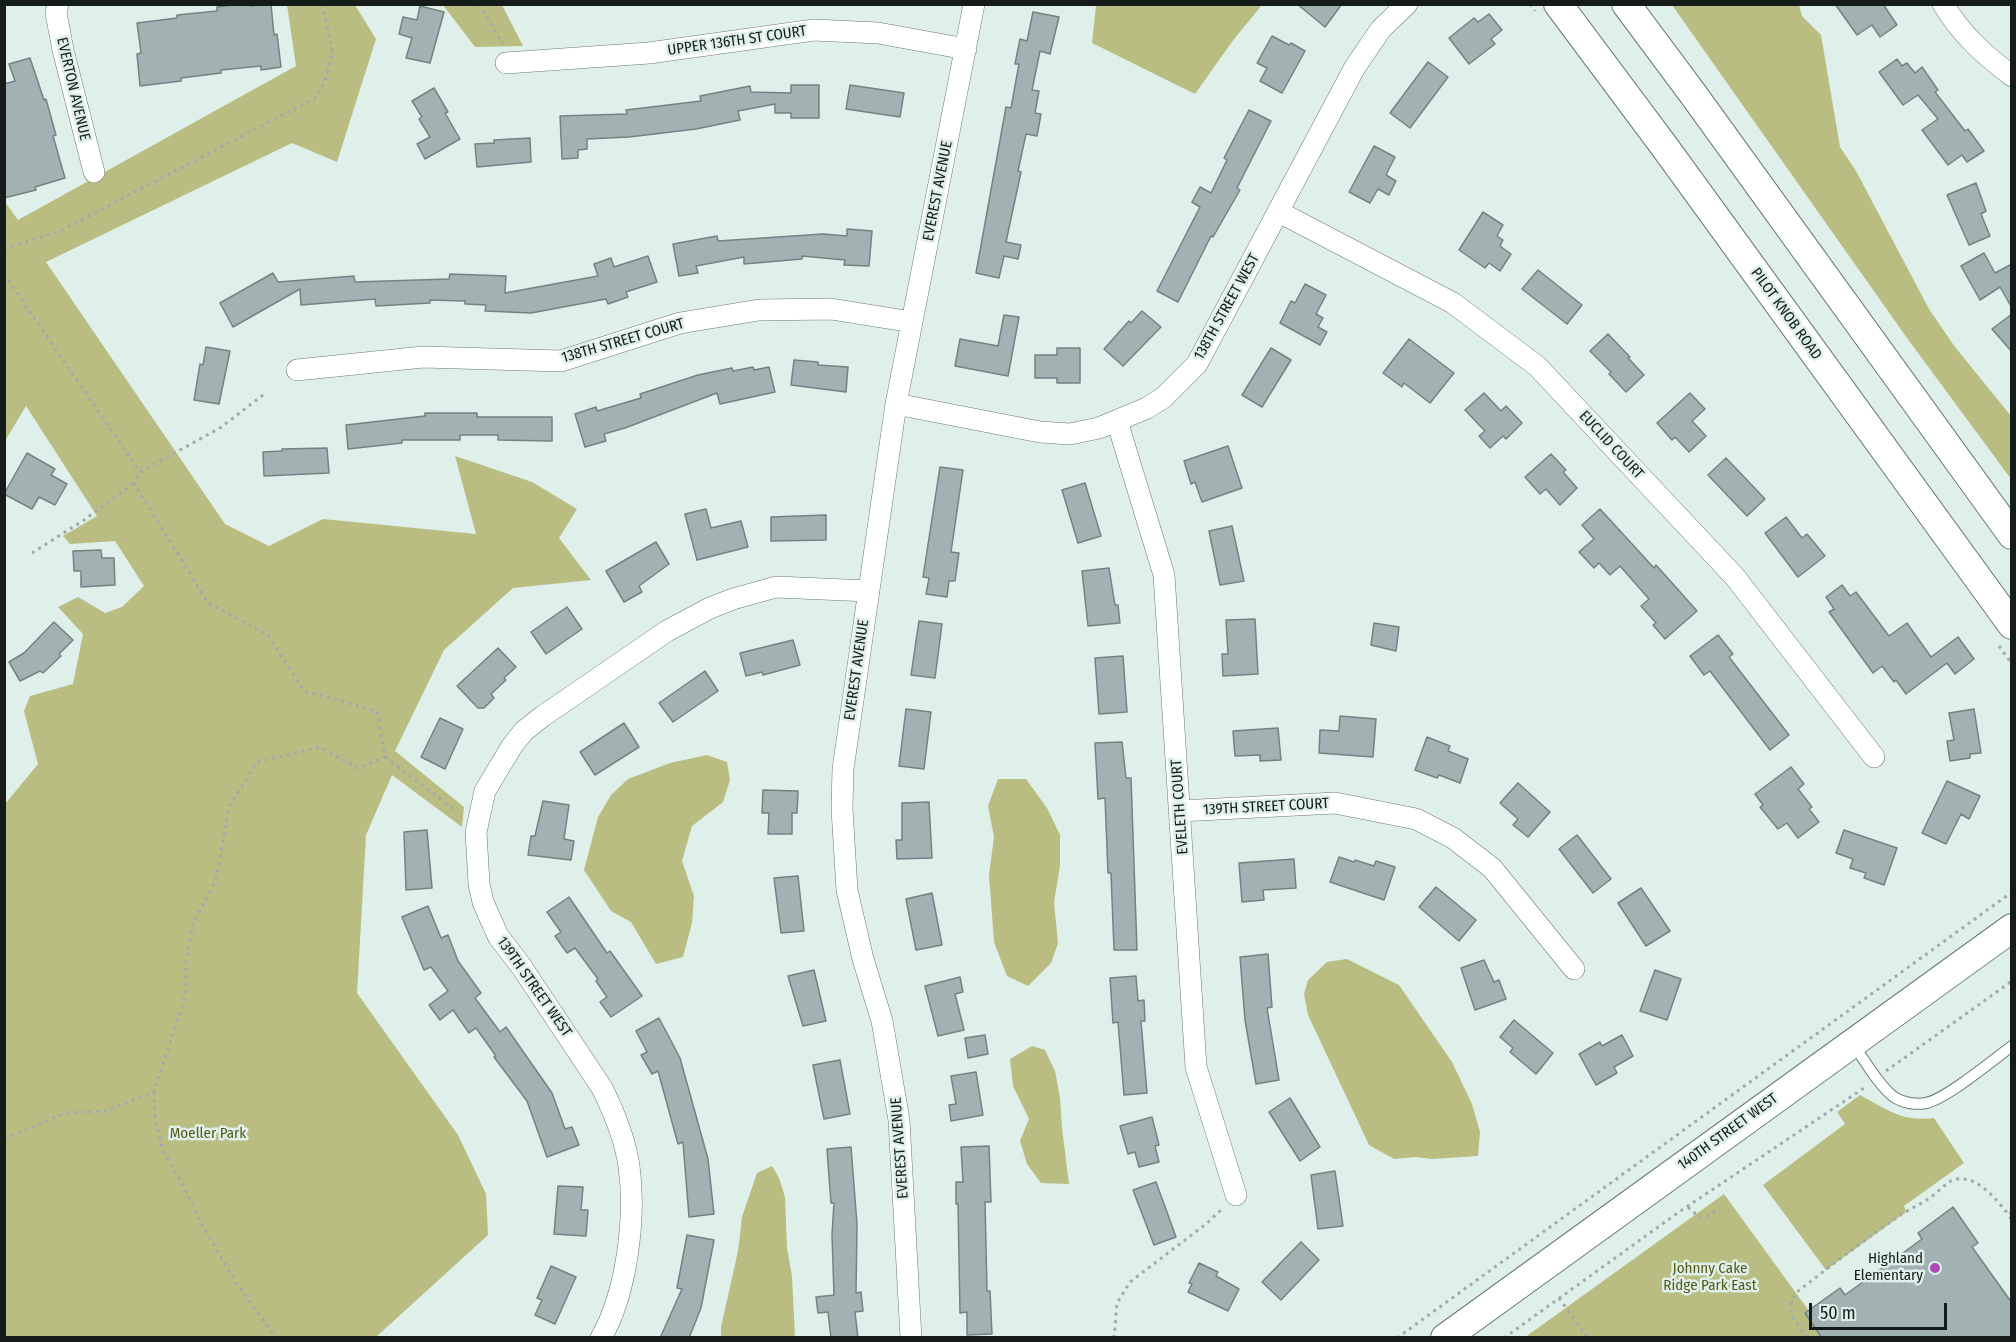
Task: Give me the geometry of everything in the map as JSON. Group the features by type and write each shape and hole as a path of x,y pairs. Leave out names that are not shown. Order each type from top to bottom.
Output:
{"main road":[{"name":"PILOT KNOB ROAD","path":"1558,4 1678,165 2012,625"},
{"path":"1626,4 1688,86 2012,535"},
{"name":"140TH STREET WEST","path":"1445,1338 2012,928"}],"street":[{"name":"EVERTON AVENUE","path":"58,4 56,13 63,50 94,172"},
{"name":"EVEREST AVENUE","path":"911,1338 899,1120 882,1021 863,959 847,890 842,809 843,769 896,404 974,4"},
{"name":"138TH STREET WEST","path":"896,404 1040,432 1070,434 1099,428 1147,408 1163,398 1197,364 1355,67 1381,29 1407,4"},
{"path":"1943,4 1957,27 1983,54 2012,76"},
{"name":"UPPER 136TH ST COURT","path":"505,54 649,53 814,30 878,33 966,49"},
{"name":"EUCLID COURT","path":"1279,212 1453,303 1537,366 1735,577 1874,757"},
{"name":"138TH STREET COURT","path":"297,370 423,357 561,361 680,323 759,310 831,309 912,322"},
{"name":"EVELETH COURT","path":"1117,421 1164,575 1196,1066 1236,1196"},
{"name":"139TH STREET WEST","path":"601,1338 616,1305 624,1274 630,1216 628,1165 612,1110 602,1088 521,966 498,936 483,902 479,884 476,832 485,791 512,746 524,731 667,631 702,612 734,598 776,587 869,591"},
{"name":"139TH STREET COURT","path":"1180,811 1335,803 1416,819 1453,838 1492,868 1574,969"}],"lane":[{"path":"1852,1042 1894,1097 1911,1104 1928,1103 1946,1094 2012,1046"}],"path":[{"path":"4,249 60,231 317,97 325,81 333,52 322,4"},
{"path":"479,4 505,54"},
{"path":"4,273 140,472"},
{"path":"32,553 84,520 134,483 140,472 220,428 267,392"},
{"path":"134,483 208,603 267,634 304,691 377,711 385,757 455,810"},
{"path":"276,1338 231,1274 163,1151 155,1117 154,1092 186,994 186,962 193,924 216,880 229,807 257,762 320,747 358,768 385,757"},
{"path":"1397,1338 2012,892"},
{"path":"1504,1338 2012,981"},
{"path":"4,1139 65,1113 105,1111 154,1092"},
{"path":"1807,1338 1791,1316 1791,1300 1797,1292 1898,1217 1932,1197 1946,1184 1958,1179 1970,1181 1988,1192 2010,1213 2012,1220"},
{"path":"1114,1338 1116,1303 1130,1282 1206,1224 1236,1196"},
{"path":"1688,1207 1700,1218 1720,1208"},
{"path":"1559,1298 1588,1338"}],"green space":[{"path":"1096,4 1262,5 1234,39 1195,94 1092,43"},
{"name":"Moeller Park","path":"287,5 355,5 376,39 337,162 292,143 46,262 225,524 269,546 323,519 476,534 455,456 532,482 577,509 559,538 591,580 513,588 444,650 395,751 464,807 462,827 392,775 366,835 357,993 458,1135 486,1194 488,1235 376,1337 5,1337 5,804 38,764 24,711 30,696 73,684 83,634 58,607 78,597 105,613 122,607 144,586 115,541 70,544 63,536 97,516 26,406 5,441 5,202 18,220 296,66"},
{"path":"443,5 502,5 523,46 475,47"},
{"path":"1672,5 1799,5 1802,16 1821,35 1840,147 1856,171 1929,309 1955,347 2011,416 2011,479 1907,338"},
{"path":"707,755 727,762 730,780 723,802 692,826 682,861 694,896 692,923 683,957 656,964 631,922 611,911 584,870 598,817 611,795 628,779 670,763"},
{"path":"998,779 1026,779 1047,808 1060,835 1060,866 1054,902 1058,943 1051,963 1028,986 1007,976 994,942 989,875 994,837 988,806"},
{"path":"1347,959 1399,985 1452,1062 1472,1104 1480,1132 1478,1156 1394,1159 1369,1145 1308,1015 1304,994 1308,980 1327,962"},
{"path":"1032,1046 1045,1050 1055,1071 1069,1184 1041,1183 1027,1164 1020,1141 1029,1119 1013,1086 1010,1059"},
{"path":"1860,1095 1887,1110 1904,1116 1934,1118 1964,1163 1904,1206 1906,1212 1826,1270 1763,1185 1845,1124 1837,1112"},
{"path":"772,1166 779,1178 785,1197 795,1337 721,1337 721,1327 738,1251 742,1217 757,1173"},
{"name":"Johnny Cake Ridge Park East","path":"1724,1194 1828,1337 1524,1338"}],"building":[{"path":"251,4 251,6 271,4 274,35 277,34 281,67 261,70 261,66 221,70 221,73 181,78 181,81 140,86 137,54 141,53 137,23 177,18 177,15 217,11 217,7"},
{"path":"1297,4 1342,4 1325,27"},
{"path":"1835,4 1883,4 1897,25 1880,37 1872,25 1857,35"},
{"path":"420,6 444,12 430,63 406,58 412,38 399,34 403,17 417,20"},
{"path":"1033,12 1059,17 1050,54 1040,51 1032,90 1039,91 1035,113 1041,114 1037,136 1026,134 1018,171 1021,172 1006,242 1021,245 1018,259 1004,256 999,278 976,273 1006,107 1011,108 1019,64 1015,64 1020,39 1027,41"},
{"path":"1489,14 1502,30 1491,39 1495,44 1469,64 1449,38 1474,18 1478,22"},
{"path":"1272,36 1305,51 1282,93 1260,81 1267,68 1257,63"},
{"path":"30,58 44,100 46,99 56,135 53,136 65,178 35,187 36,190 4,198 4,84 15,81 9,64"},
{"path":"1897,59 1902,66 1907,63 1915,73 1922,67 1938,90 1935,92 1965,131 1968,129 1984,151 1967,162 1962,155 1948,165 1922,130 1938,119 1918,95 1903,105 1879,72"},
{"path":"1428,62 1448,77 1410,128 1390,113"},
{"path":"791,85 819,85 819,118 791,118 791,113 775,113 775,104 738,111 740,120 696,129 629,137 587,139 587,149 578,150 578,158 562,159 560,116 627,114 626,110 701,101 700,96 750,86 751,92 791,93"},
{"path":"850,85 904,93 900,117 846,109"},
{"path":"434,88 460,139 425,159 417,144 430,137 412,101"},
{"path":"1249,110 1271,121 1237,188 1240,190 1213,237 1211,236 1178,302 1157,291 1200,207 1192,202 1200,187 1211,193 1227,160 1224,158"},
{"path":"530,138 531,162 477,167 475,144 494,143 494,140"},
{"path":"1374,146 1395,157 1386,175 1396,181 1389,195 1378,189 1370,203 1349,192"},
{"path":"1976,183 1986,211 1981,214 1990,236 1969,245 1947,195"},
{"path":"1483,212 1503,225 1497,236 1503,240 1500,246 1511,254 1500,271 1489,263 1485,268 1459,250"},
{"path":"847,229 872,231 869,266 844,265 845,260 802,256 802,259 744,264 744,257 696,266 698,273 679,276 673,244 717,236 718,241 823,234 847,236"},
{"path":"1984,253 1995,273 2012,264 2012,308 2000,287 1980,300 1961,266"},
{"path":"648,256 657,282 626,292 628,297 608,304 606,299 531,313 485,311 486,305 465,304 465,301 430,300 430,303 376,306 375,299 301,305 300,289 233,327 220,303 273,273 278,282 354,276 355,282 449,279 450,274 506,276 505,293 598,276 594,264 611,258 614,267"},
{"path":"1538,270 1582,305 1567,324 1522,289"},
{"path":"1305,284 1326,295 1316,314 1323,318 1318,327 1327,332 1320,345 1280,323 1291,301 1295,303"},
{"path":"1142,311 1161,327 1123,366 1104,349 1129,321 1131,323"},
{"path":"2012,314 2012,352 1992,329"},
{"path":"1004,315 1019,317 1008,376 955,366 960,339 998,346"},
{"path":"1608,334 1644,375 1626,392 1609,374 1611,372 1590,351"},
{"path":"1409,339 1454,373 1430,403 1404,383 1402,387 1383,373"},
{"path":"206,347 230,351 219,404 194,400 200,364 203,365"},
{"path":"1057,348 1080,348 1080,383 1057,383 1057,378 1035,378 1035,355 1057,355"},
{"path":"1271,348 1291,360 1262,407 1242,395"},
{"path":"794,360 818,362 818,365 848,367 846,392 791,385"},
{"path":"753,367 754,370 769,367 775,392 720,404 717,393 604,434 606,441 585,447 575,414 596,407 597,411 641,398 640,394 698,375 732,368 733,371"},
{"path":"1484,393 1501,411 1506,406 1522,423 1506,439 1503,436 1490,448 1479,436 1485,431 1465,410"},
{"path":"1690,393 1705,409 1692,421 1706,436 1689,452 1675,437 1672,440 1657,423"},
{"path":"425,413 477,413 477,417 552,417 552,441 498,440 498,435 460,435 460,440 402,440 402,443 348,449 346,425 425,416"},
{"path":"1228,446 1242,488 1202,502 1195,482 1191,484 1184,461"},
{"path":"327,448 329,473 264,476 263,452 282,451 282,449"},
{"path":"27,453 55,469 51,475 67,484 55,505 39,497 32,509 4,494"},
{"path":"1551,454 1566,470 1563,472 1577,488 1560,505 1546,489 1540,494 1525,477"},
{"path":"1726,458 1765,499 1747,516 1708,475"},
{"path":"940,467 963,470 951,552 959,553 955,581 949,581 947,597 926,594 929,578 923,577"},
{"path":"1085,483 1101,536 1078,543 1062,490"},
{"path":"706,509 711,528 741,521 748,547 697,560 685,514"},
{"path":"1600,509 1654,568 1656,565 1697,611 1665,639 1653,625 1656,623 1641,606 1649,599 1620,566 1610,575 1599,563 1594,568 1579,552 1594,539 1582,525"},
{"path":"826,515 826,540 771,541 771,517"},
{"path":"1786,517 1802,538 1807,534 1825,556 1798,577 1765,533"},
{"path":"1232,526 1244,581 1220,585 1209,531"},
{"path":"656,542 669,564 639,586 642,592 624,602 606,571"},
{"path":"101,550 102,558 114,558 115,585 81,587 81,571 74,571 73,551"},
{"path":"1109,568 1120,623 1088,626 1082,571"},
{"path":"1842,585 1850,596 1856,592 1889,636 1907,623 1931,657 1958,637 1974,659 1955,674 1947,663 1906,694 1882,666 1873,673 1829,612 1834,609 1826,597"},
{"path":"567,607 582,629 546,654 531,632"},
{"path":"1255,619 1258,674 1223,676 1222,654 1228,654 1226,620"},
{"path":"919,621 942,624 935,678 911,675"},
{"path":"54,622 73,640 59,654 61,656 43,673 40,671 20,681 9,662 24,653"},
{"path":"1374,623 1399,627 1396,651 1371,645"},
{"path":"1718,635 1733,654 1729,657 1789,735 1770,750 1710,671 1704,675 1690,656"},
{"path":"793,640 800,665 763,675 762,672 746,676 740,653"},
{"path":"498,648 516,667 491,694 494,698 484,708 478,708 457,686"},
{"path":"1123,656 1127,712 1099,714 1095,658"},
{"path":"705,671 718,691 673,722 659,703"},
{"path":"906,709 931,712 924,769 899,766"},
{"path":"1974,709 1981,753 1970,754 1970,758 1950,761 1947,741 1954,740 1949,713"},
{"path":"1340,716 1376,719 1373,757 1319,753 1320,730 1339,731"},
{"path":"440,718 463,729 445,769 421,757"},
{"path":"624,723 639,747 595,775 580,752"},
{"path":"1278,728 1281,760 1260,761 1260,755 1235,756 1233,731"},
{"path":"1427,737 1450,746 1448,751 1468,759 1460,783 1439,775 1437,778 1415,770"},
{"path":"1122,742 1126,778 1131,778 1137,950 1114,950 1105,798 1098,799 1095,743"},
{"path":"1791,767 1804,784 1798,789 1812,807 1809,809 1819,822 1798,838 1787,823 1778,829 1760,807 1763,805 1755,794"},
{"path":"1947,781 1980,796 1969,819 1961,814 1946,844 1922,833"},
{"path":"1518,783 1550,812 1528,837 1513,825 1518,819 1500,803"},
{"path":"763,790 798,791 797,813 792,813 792,834 768,834 769,813 762,813"},
{"path":"543,801 569,805 564,839 574,841 571,860 528,855 531,836 535,836"},
{"path":"929,802 932,858 897,859 896,840 902,840 902,803"},
{"path":"427,830 432,888 406,890 404,832"},
{"path":"1844,830 1897,848 1884,885 1864,878 1866,873 1850,868 1853,859 1836,853"},
{"path":"1577,835 1611,879 1593,893 1559,849"},
{"path":"1339,857 1374,866 1376,861 1395,867 1384,900 1330,882"},
{"path":"1294,859 1296,888 1263,890 1264,900 1242,902 1239,863"},
{"path":"798,876 804,931 781,933 774,878"},
{"path":"1436,887 1476,920 1459,941 1419,907"},
{"path":"1641,888 1670,931 1646,946 1618,903"},
{"path":"932,893 942,945 916,950 906,899"},
{"path":"569,897 607,953 610,951 642,996 611,1017 600,1002 607,997 596,981 598,979 575,948 567,953 555,936 561,932 547,912"},
{"path":"428,906 441,938 448,935 458,961 481,993 475,998 500,1032 506,1027 552,1093 565,1129 572,1127 579,1145 547,1157 527,1101 494,1057 496,1056 476,1028 469,1033 453,1010 440,1020 429,1005 448,991 431,967 424,970 402,917"},
{"path":"1268,954 1272,1007 1267,1008 1279,1080 1256,1084 1245,1020 1240,957"},
{"path":"1484,960 1494,982 1499,980 1506,999 1475,1010 1461,968"},
{"path":"814,970 826,1021 803,1026 788,976"},
{"path":"1655,970 1681,979 1667,1020 1640,1011"},
{"path":"1136,976 1138,1001 1144,1000 1145,1021 1141,1021 1147,1093 1124,1095 1118,1022 1113,1023 1110,978"},
{"path":"960,977 963,992 955,994 964,1030 938,1036 925,986"},
{"path":"659,1018 680,1058 708,1159 714,1214 689,1217 683,1142 678,1144 658,1071 652,1074 641,1055 647,1052 636,1031"},
{"path":"1514,1020 1553,1053 1536,1074 1510,1052 1513,1048 1500,1037"},
{"path":"985,1035 988,1054 968,1058 965,1038"},
{"path":"1622,1035 1633,1056 1614,1067 1617,1073 1596,1085 1579,1054 1600,1042 1602,1046"},
{"path":"840,1060 850,1114 824,1119 813,1065"},
{"path":"976,1072 983,1115 951,1121 949,1105 956,1104 951,1076"},
{"path":"1290,1098 1320,1147 1300,1161 1269,1112"},
{"path":"1152,1117 1159,1145 1155,1146 1159,1162 1139,1167 1135,1152 1128,1154 1120,1126"},
{"path":"989,1146 991,1202 985,1202 987,1291 990,1291 992,1334 967,1335 967,1312 960,1313 956,1182 963,1182 961,1147"},
{"path":"851,1147 857,1224 856,1293 861,1292 863,1311 855,1312 858,1338 831,1338 828,1312 818,1313 816,1297 834,1295 832,1234 834,1203 831,1203 827,1149"},
{"path":"1335,1171 1343,1226 1318,1229 1311,1175"},
{"path":"1156,1182 1176,1237 1154,1245 1133,1190"},
{"path":"558,1186 583,1187 581,1210 588,1210 586,1236 554,1234"},
{"name":"Highland Elementary","path":"1953,1207 1978,1243 1972,1247 2012,1303 2012,1338 1822,1338 1805,1313 1840,1288 1845,1295 1922,1239 1918,1233"},
{"path":"687,1235 714,1240 701,1308 689,1338 660,1338 682,1289 677,1288"},
{"path":"1301,1242 1319,1260 1281,1300 1262,1282"},
{"path":"1199,1263 1218,1272 1216,1276 1239,1289 1228,1311 1188,1292 1192,1284 1189,1283"},
{"path":"551,1266 576,1277 555,1324 535,1315 542,1300 537,1298"}],"place":[{"name":"Highland Elementary","path":"1935,1268"}]}
